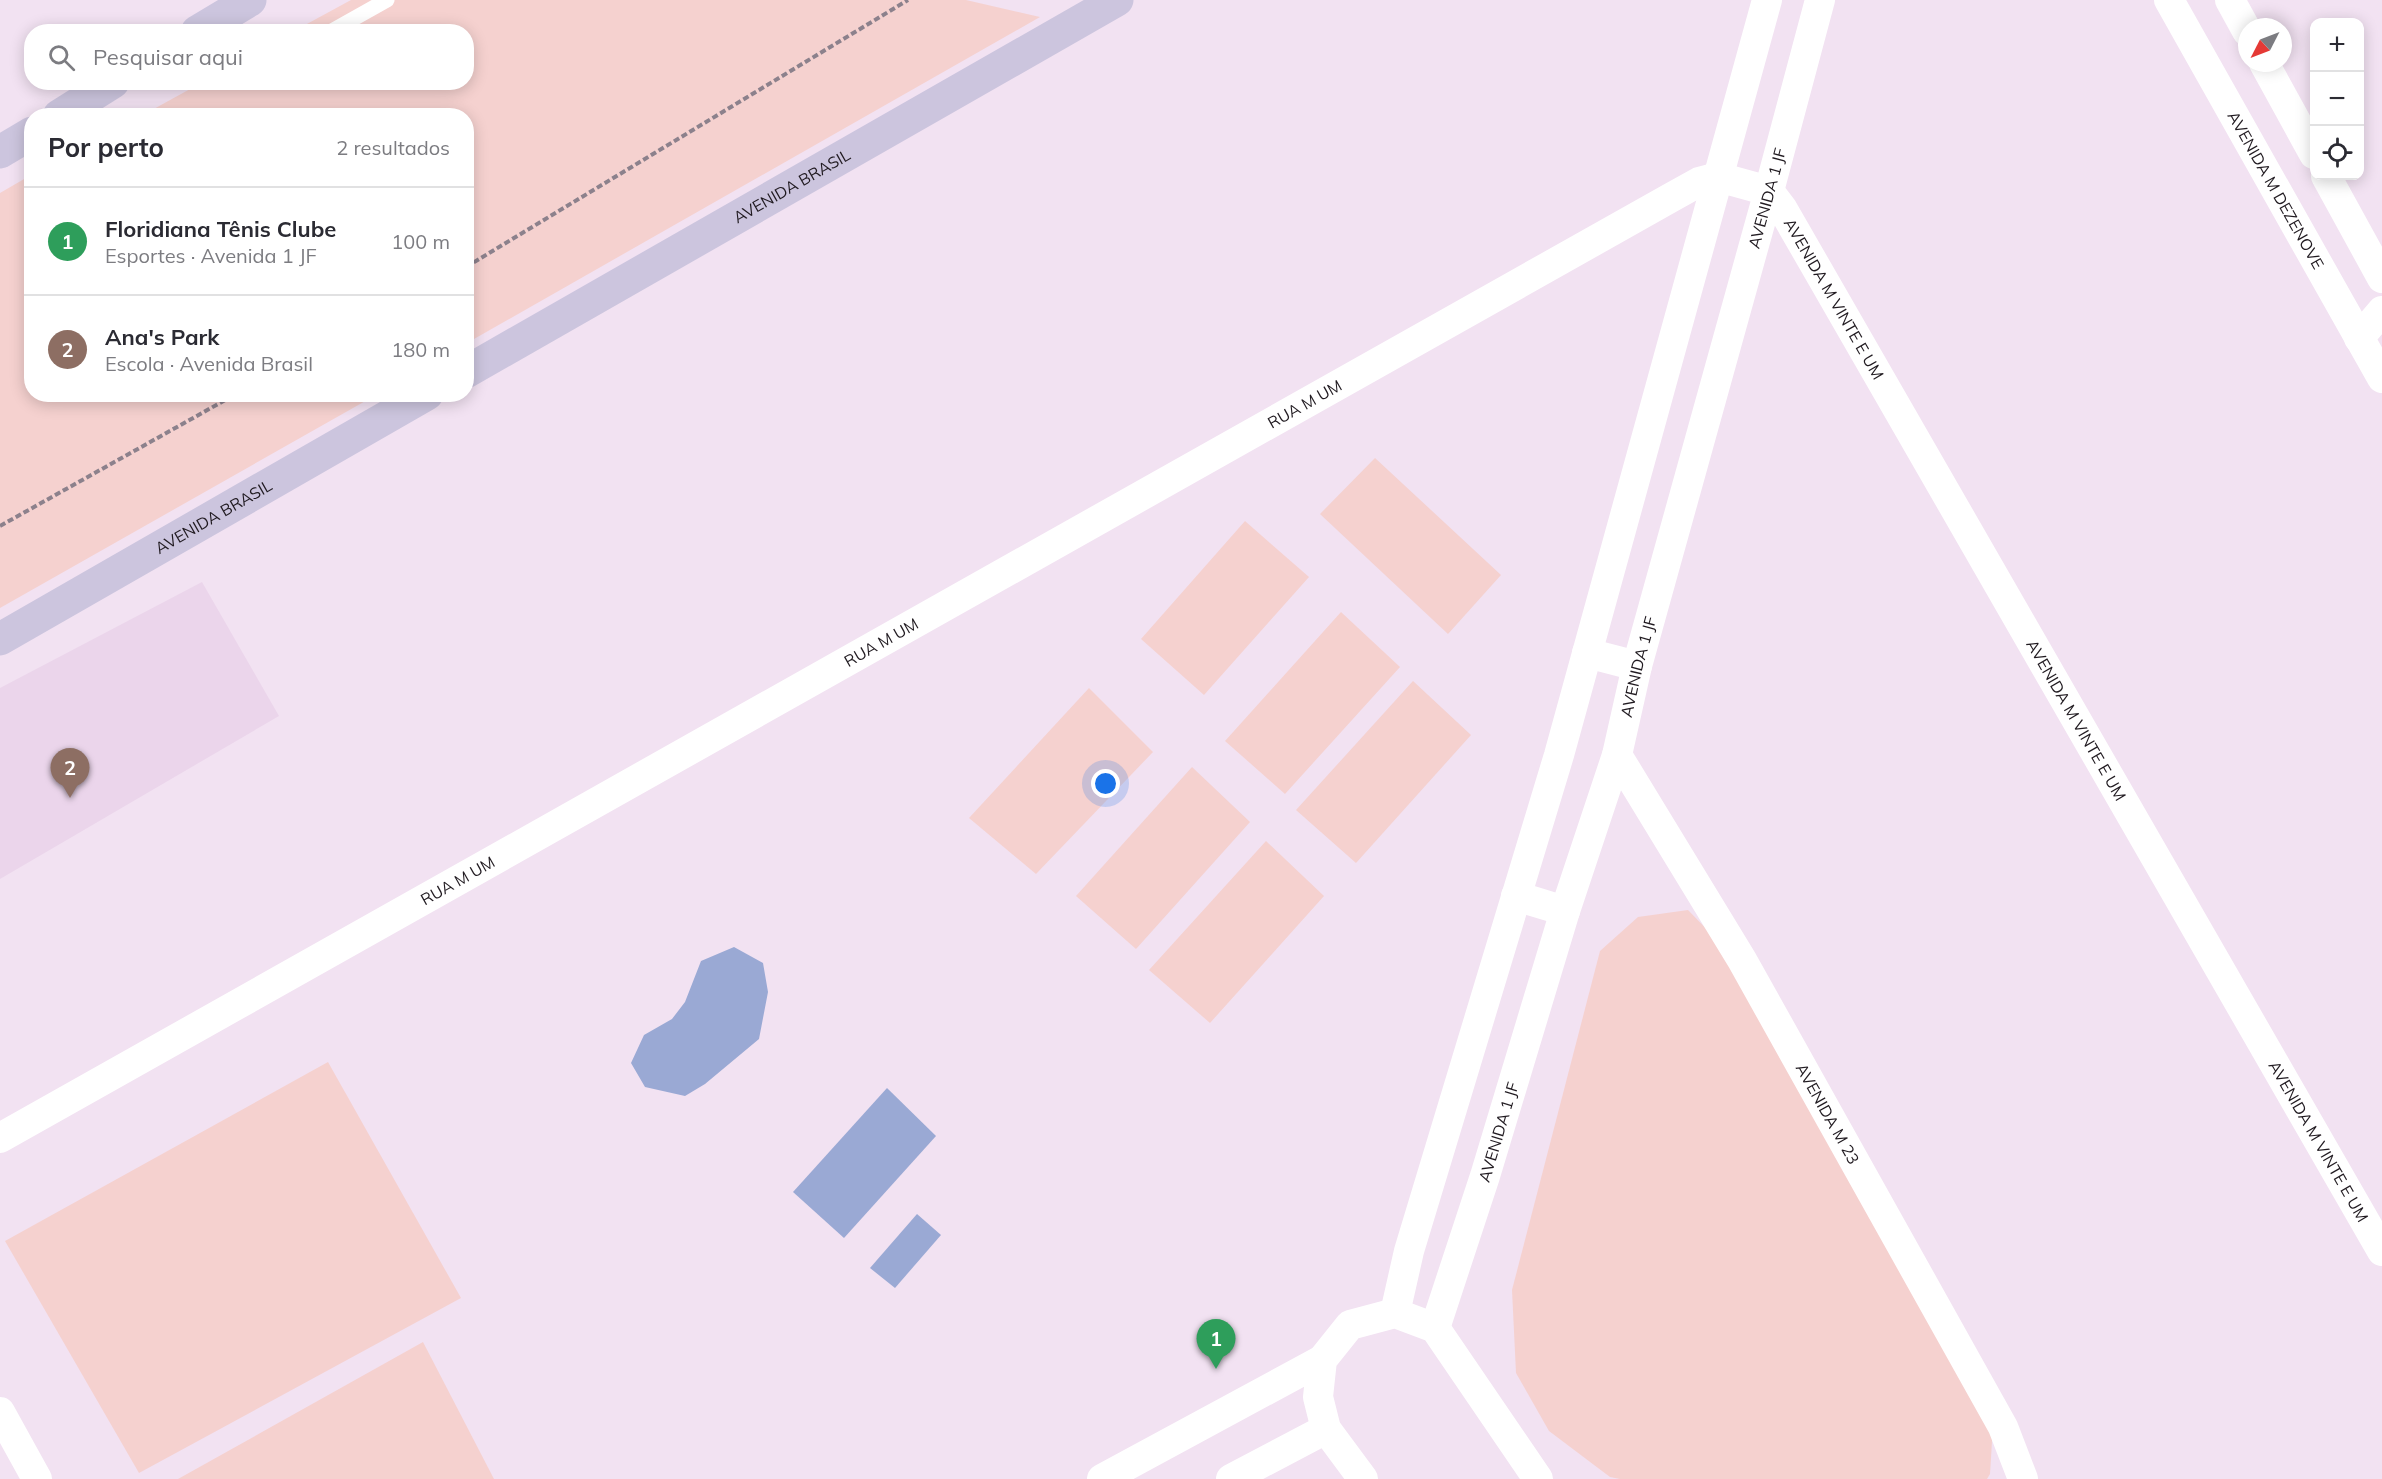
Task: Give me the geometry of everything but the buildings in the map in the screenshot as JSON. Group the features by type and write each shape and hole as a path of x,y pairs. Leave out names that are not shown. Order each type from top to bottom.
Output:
{"main road":[{"name":"AVENIDA BRASIL","path":"474,367 1117,0"},
{"path":"72,108 100,90"},
{"path":"0,152 24,137"},
{"name":"AVENIDA BRASIL","path":"0,639 413,402"}],"street":[{"path":"1395,1313 1409,1251 1587,653 1767,0"},
{"name":"AVENIDA 1 JF","path":"1435,1328 1485,1176 1565,911 1617,755 1637,666 1820,0"},
{"name":"AVENIDA M DEZENOVE","path":"2169,0 2382,378"},
{"path":"2230,0 2240,18"},
{"path":"2269,72 2310,147"},
{"path":"1718,177 1769,191"},
{"name":"RUA M UM","path":"0,1138 1672,196 1699,182 1718,177"},
{"path":"2328,180 2382,278"},
{"name":"AVENIDA M VINTE E UM","path":"1769,191 1800,238 2382,1251"},
{"path":"2359,338 2382,310"},
{"path":"1587,653 1637,666"},
{"name":"AVENIDA M 23","path":"1617,755 1742,960 2003,1426 2023,1479"},
{"path":"1516,896 1565,911"},
{"path":"1102,1479 1322,1360 1350,1325 1395,1313 1435,1328 1538,1479"},
{"path":"1322,1360 1318,1397 1326,1429 1363,1479"},
{"path":"0,1412 37,1479"},
{"path":"1231,1479 1326,1429"}],"lane":[{"path":"344,24 387,0"}],"path":[{"path":"474,262 908,0"},
{"path":"0,526 222,402"}],"shaded area":[{"path":"351,0 966,0 1040,17 474,339 474,108 156,108 188,90 474,90 474,24 307,24"},
{"path":"24,179 24,402 364,402 0,608 0,193"},
{"path":"1375,458 1501,575 1448,634 1320,514"},
{"path":"1245,521 1309,577 1204,695 1141,639"},
{"path":"202,582 279,716 0,879 0,688"},
{"path":"1341,612 1400,667 1285,794 1225,741"},
{"path":"1413,681 1471,735 1356,863 1296,810"},
{"path":"1089,688 1153,752 1036,874 969,818"},
{"path":"1192,767 1250,822 1136,949 1076,896"},
{"path":"1266,841 1324,896 1210,1023 1149,970"},
{"path":"1688,910 1722,945 1993,1425 1990,1474 1987,1479 1620,1479 1610,1477 1549,1431 1516,1373 1512,1290 1600,951 1638,917"},
{"path":"328,1062 461,1298 139,1473 5,1241"},
{"path":"423,1342 494,1479 178,1479"}],"water":[{"path":"734,947 763,963 768,992 759,1039 705,1084 685,1096 645,1087 631,1063 644,1035 672,1019 685,1002 701,961"},
{"path":"887,1088 936,1136 844,1238 793,1192"},
{"path":"917,1214 941,1235 895,1288 870,1268"}],"place":[{"name":"Ana's Park","path":"70,798"},
{"name":"Floridiana Tênis Clube","path":"1216,1369"}]}
